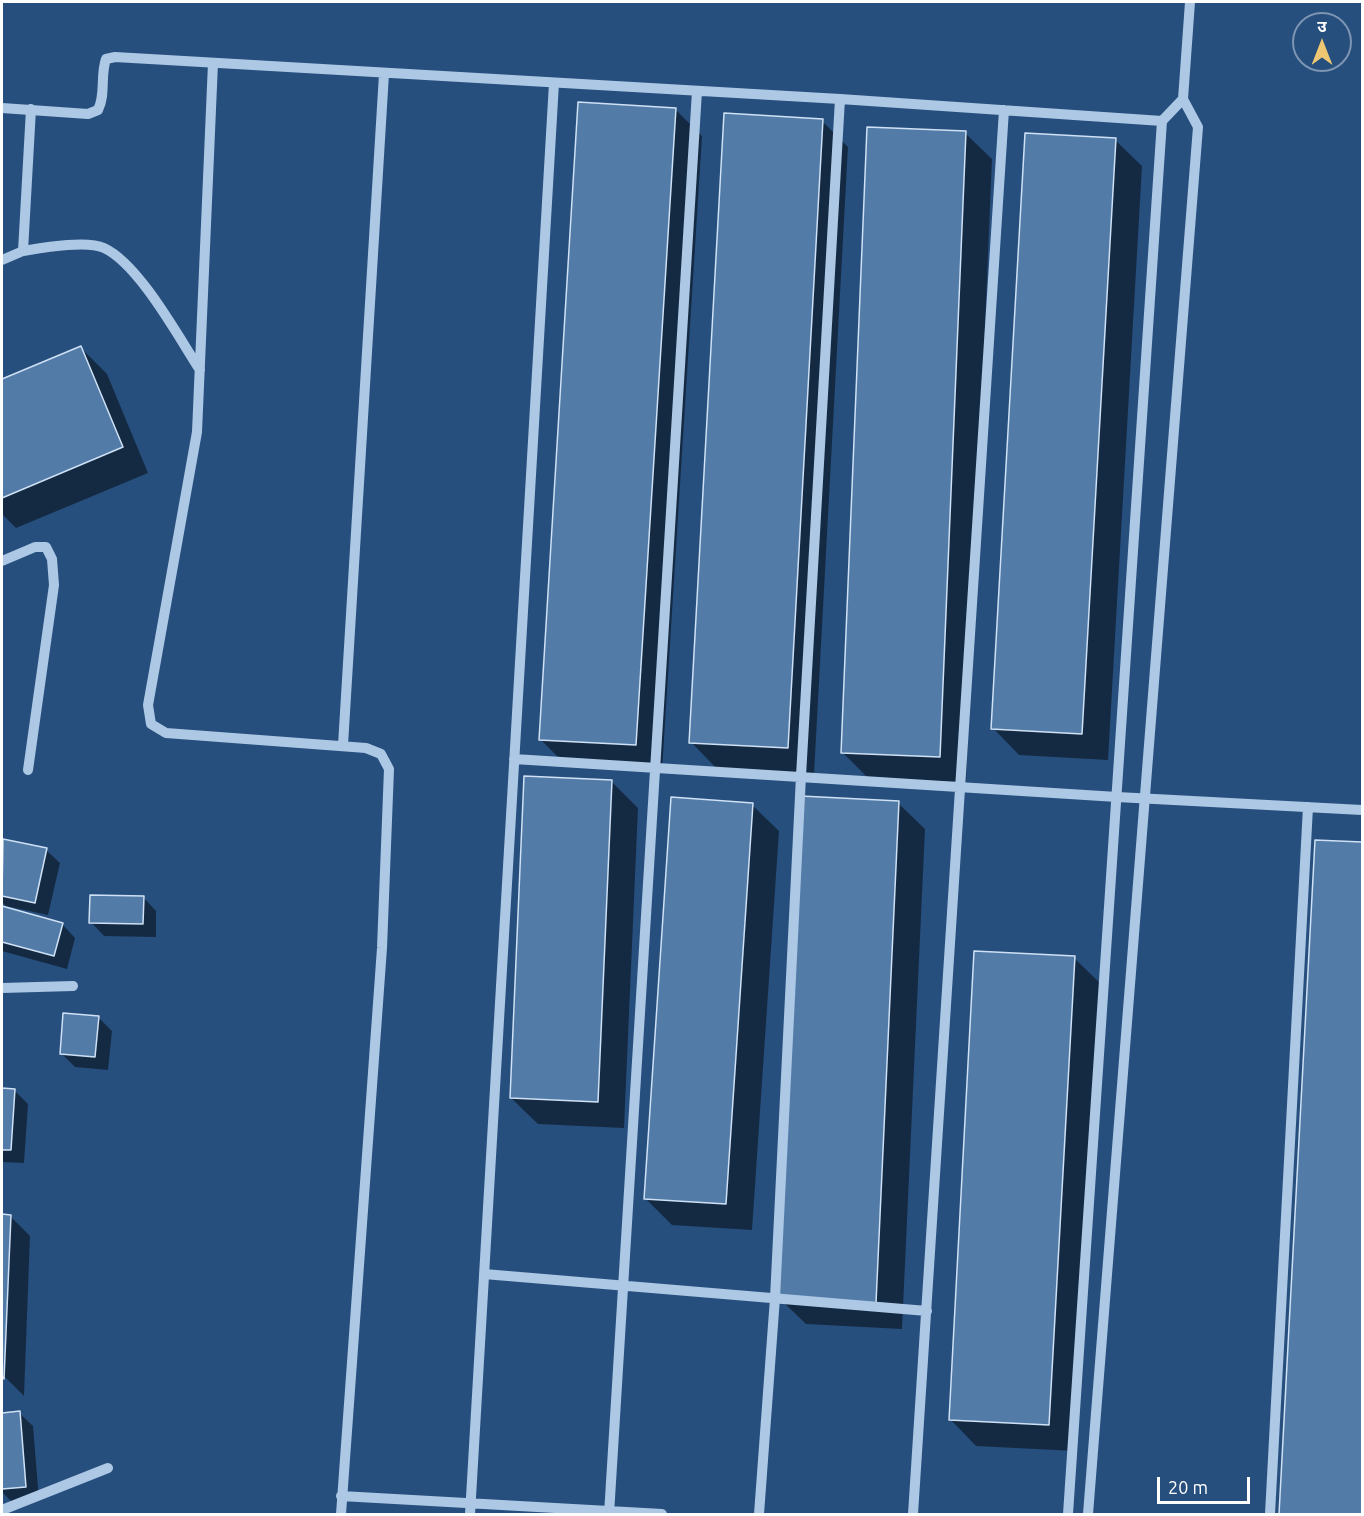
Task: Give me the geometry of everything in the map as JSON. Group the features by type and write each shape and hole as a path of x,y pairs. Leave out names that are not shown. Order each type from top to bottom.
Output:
{"street":[{"path":"1088,1515 1198,127 1184,99 1190,2"},
{"path":"2,108 88,114 98,110 103,99 106,59 114,57 840,99 1162,121"},
{"path":"213,63 197,432 148,705 151,724 166,734 366,748 381,754 389,769 382,948 341,1515"},
{"path":"343,745 384,74"},
{"path":"470,1509 554,84"},
{"path":"609,1513 697,91"},
{"path":"759,1515 775,1298 801,776 840,99"},
{"path":"1068,1515 1162,121 1184,99"},
{"path":"22,251 31,109"},
{"path":"913,1515 1004,110"},
{"path":"2,260 22,251 66,245 104,248 140,278 200,370"},
{"path":"2,561 35,547 46,547 52,559 54,585 28,770"},
{"path":"514,759 1145,799 1362,810"},
{"path":"1270,1515 1308,807"},
{"path":"2,988 73,986"},
{"path":"484,1274 927,1311"},
{"path":"2,1510 108,1468"},
{"path":"341,1496 470,1509 662,1515"}],"building":[{"path":"578,102 676,108 636,745 539,740"},
{"path":"724,113 823,119 788,748 689,743"},
{"path":"867,127 966,131 940,757 841,753"},
{"path":"1025,133 1116,138 1082,734 991,729"},
{"path":"81,346 123,447 2,498 2,379"},
{"path":"524,776 612,780 598,1102 510,1098"},
{"path":"801,796 899,801 876,1303 778,1298"},
{"path":"671,797 753,803 726,1204 644,1199"},
{"path":"3,839 47,848 35,903 2,896"},
{"path":"1315,840 1362,842 1362,1514 1279,1514"},
{"path":"90,895 144,896 143,924 89,923"},
{"path":"2,906 63,923 54,956 2,942"},
{"path":"974,951 1075,956 1049,1425 949,1420"},
{"path":"63,1013 99,1016 95,1057 60,1054"},
{"path":"2,1088 15,1089 11,1150 2,1150"},
{"path":"2,1214 11,1215 4,1379 2,1376"},
{"path":"20,1411 26,1487 2,1489 2,1413"}]}
